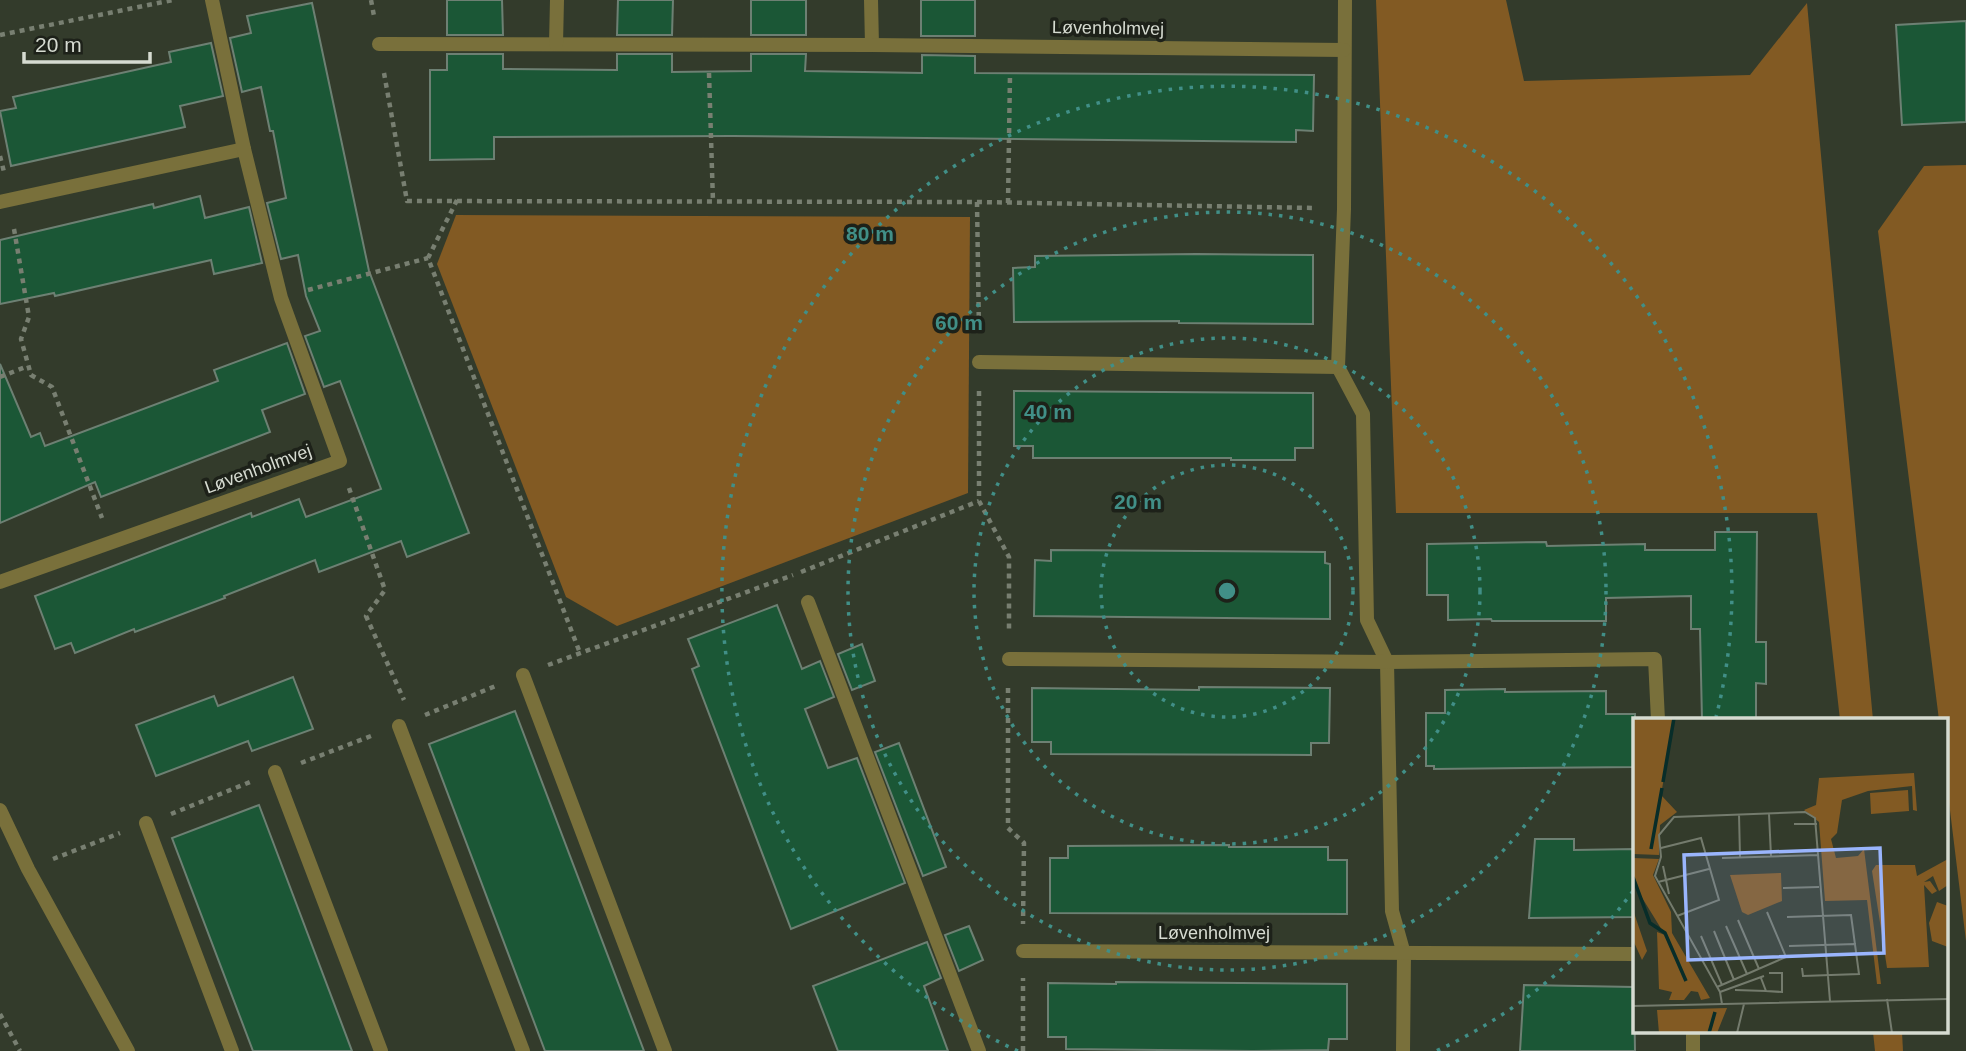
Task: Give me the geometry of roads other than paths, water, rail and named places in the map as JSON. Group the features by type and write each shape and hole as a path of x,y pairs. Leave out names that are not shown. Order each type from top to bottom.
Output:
{"street":[{"name":"Løvenholmvej","path":"0,582 340,461 281,298 244,149 212,0"},
{"path":"556,44 557,0"},
{"path":"871,0 872,45"},
{"path":"1345,0 1344,209 1338,367 1363,414 1367,620 1387,662 1392,911 1404,954 1403,1051"},
{"name":"Løvenholmvej","path":"379,44 1345,50"},
{"path":"5,201 244,149"},
{"path":"979,362 1338,367"},
{"path":"808,602 979,1051"},
{"path":"1009,659 1387,662 1655,659 1658,718"},
{"path":"523,675 665,1051"},
{"path":"399,726 523,1051"},
{"path":"275,772 381,1051"},
{"path":"0,810 28,869 128,1051"},
{"path":"146,823 232,1051"},
{"name":"Løvenholmvej","path":"1023,951 1633,954"}]}
